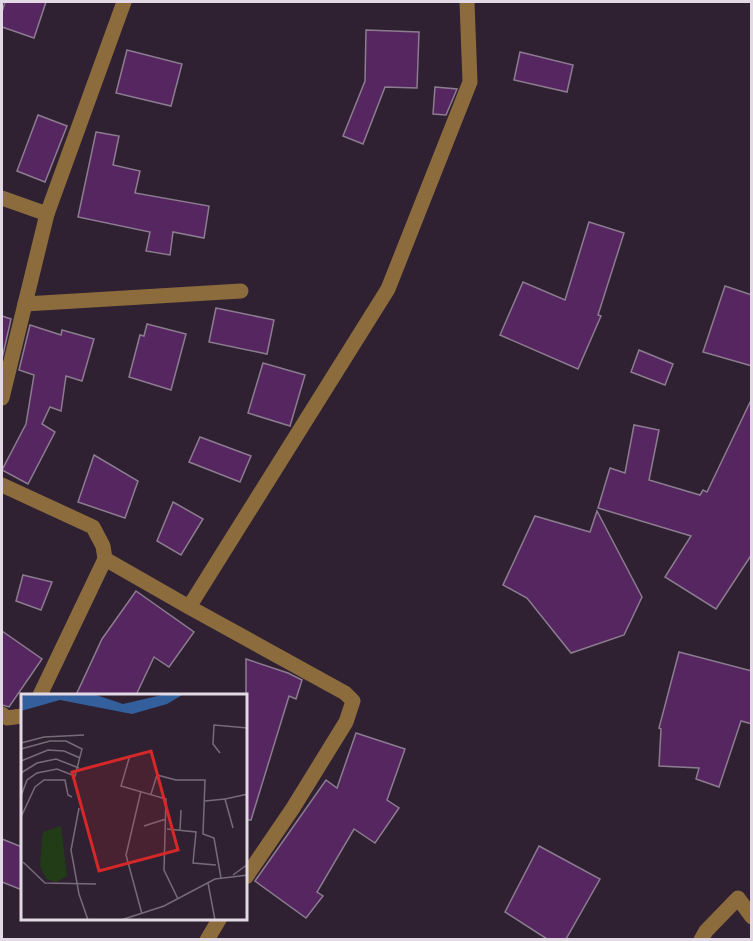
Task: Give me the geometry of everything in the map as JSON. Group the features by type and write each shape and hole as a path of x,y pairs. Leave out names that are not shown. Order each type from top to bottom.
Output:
{"street":[{"path":"2,398 47,214 124,2"},
{"path":"189,607 388,289 470,82 467,2"},
{"path":"2,198 47,214"},
{"path":"25,304 241,291"},
{"path":"2,485 93,527 103,546 105,559 40,694"},
{"path":"105,559 345,693 353,701 346,722 293,808 248,874"},
{"path":"2,714 7,718 21,716"},
{"path":"701,939 738,898 752,917"},
{"path":"207,939 219,920"}],"building":[{"path":"5,2 46,2 34,38 2,27"},
{"path":"366,30 419,32 417,88 385,87 363,144 343,136 365,81"},
{"path":"127,50 182,64 171,106 116,93"},
{"path":"520,52 573,65 567,92 514,80"},
{"path":"435,87 457,89 446,115 433,114"},
{"path":"38,115 67,126 45,182 17,171"},
{"path":"96,132 119,136 113,165 140,171 135,193 209,206 204,238 173,232 170,255 146,251 150,232 78,217"},
{"path":"589,222 624,233 598,315 601,316 578,369 500,335 523,282 565,300"},
{"path":"725,286 752,295 752,366 703,352"},
{"path":"216,308 274,320 267,354 209,342"},
{"path":"2,316 11,319 2,359"},
{"path":"147,324 186,334 171,390 129,377 140,335 144,336"},
{"path":"30,325 61,335 62,330 94,339 82,381 66,376 61,411 50,407 42,424 55,432 28,484 2,470 26,424 34,375 19,370"},
{"path":"639,350 673,364 665,385 631,372"},
{"path":"263,363 305,375 290,426 248,413"},
{"path":"752,398 752,554 716,609 665,577 691,536 598,508 610,468 625,473 634,425 659,430 649,480 700,495 703,490 707,492"},
{"path":"200,437 251,456 240,482 189,462"},
{"path":"94,455 138,481 125,518 78,502"},
{"path":"173,502 203,519 181,555 157,541"},
{"path":"597,511 642,597 624,635 571,653 527,598 503,585 535,516 590,532"},
{"path":"23,575 52,582 41,610 16,601"},
{"path":"136,591 194,632 169,667 154,657 136,694 76,694 102,639"},
{"path":"2,631 42,659 9,707 2,705"},
{"path":"679,652 752,671 752,724 741,721 719,787 696,779 699,768 659,766 661,729 659,728"},
{"path":"246,659 302,680 296,699 289,696 251,820 248,820 248,694 246,694"},
{"path":"356,733 405,749 387,800 399,808 375,843 354,829 317,892 323,896 306,918 255,881 326,780 337,788"},
{"path":"2,839 21,847 21,890 2,882"},
{"path":"539,846 600,879 566,939 547,939 505,912"}]}
